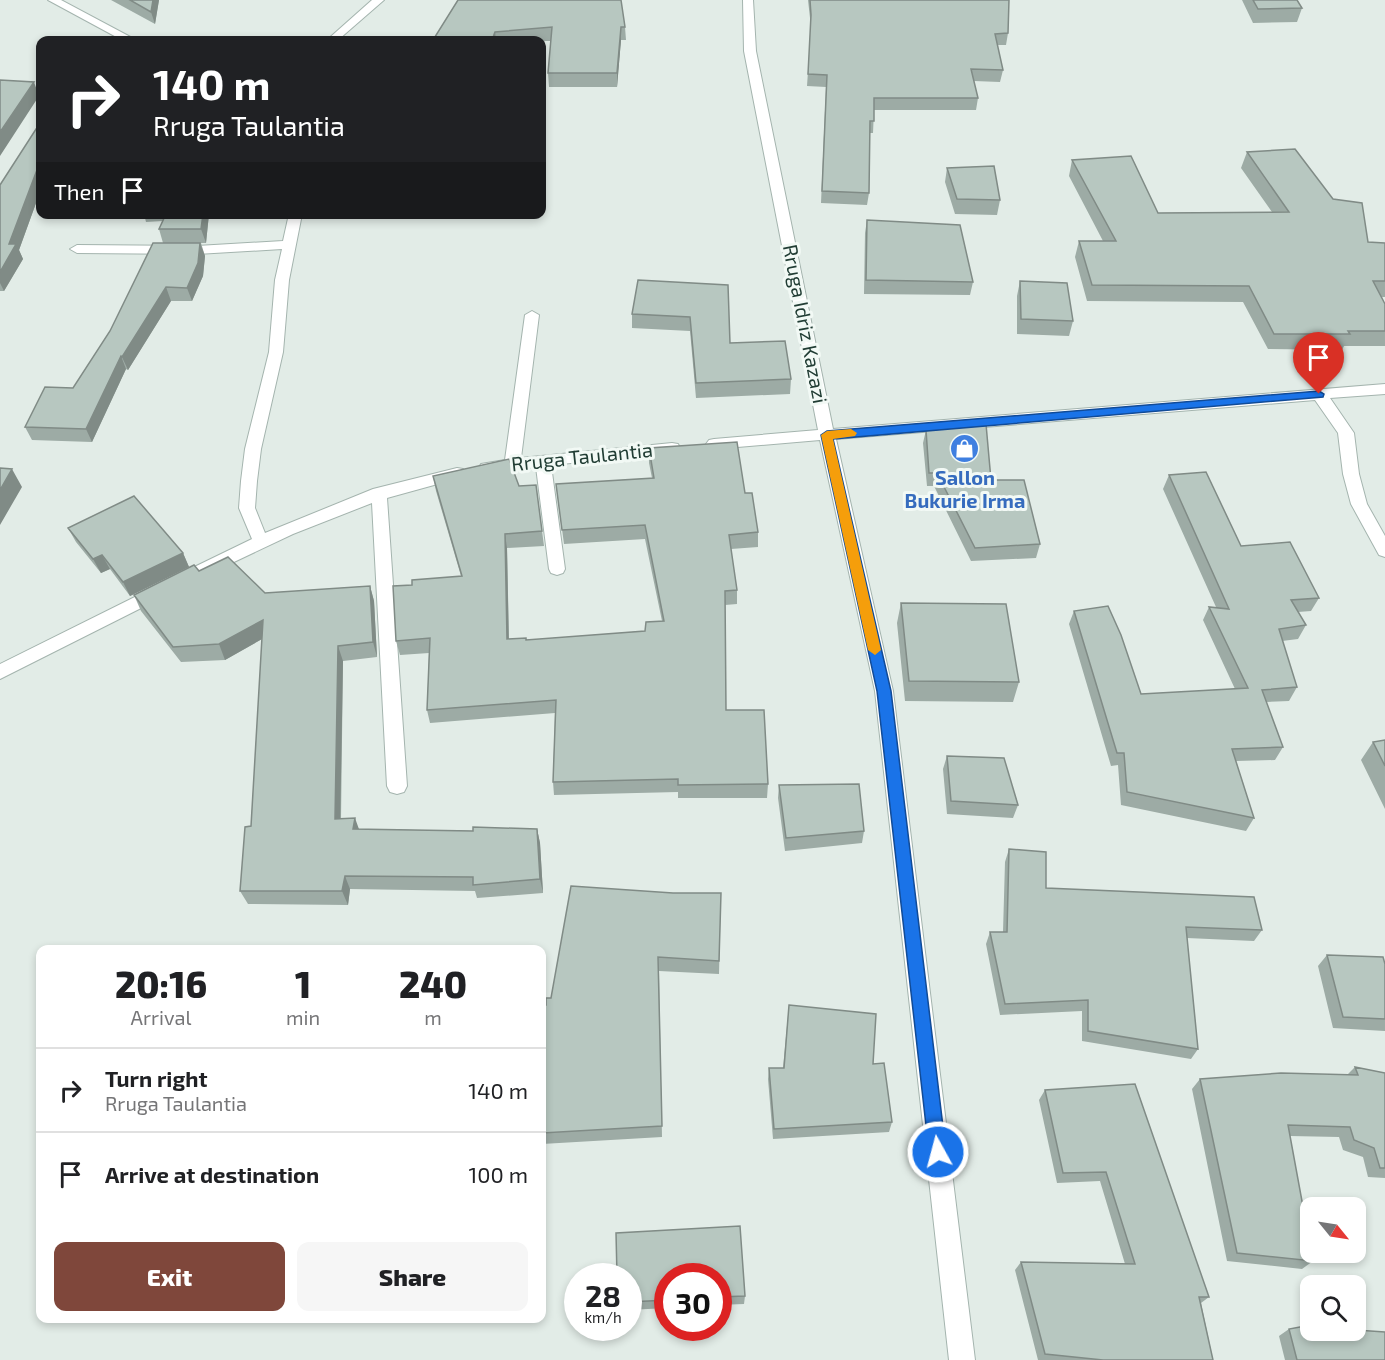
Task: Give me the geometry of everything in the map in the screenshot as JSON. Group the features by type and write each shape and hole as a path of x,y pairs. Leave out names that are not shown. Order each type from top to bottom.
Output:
{"street":[{"path":"53,0 122,36"},
{"path":"337,36 379,0"},
{"name":"Rruga Idriz Kazazi","path":"748,0 750,51 827,435 884,691 962,1360"},
{"path":"261,540 247,508 249,481 253,449 276,352 282,280 295,219"},
{"path":"76,249 197,250 290,245"},
{"path":"512,463 532,315"},
{"name":"Rruga Taulantia","path":"0,672 261,540 320,514 379,493 435,478 512,463 543,460 1385,389"},
{"path":"1319,394 1346,433 1351,474 1359,504 1385,551"},
{"path":"543,460 557,569"},
{"path":"379,493 397,786"}],"building":[{"path":"130,0 153,0 151,12"},
{"path":"458,0 621,0 625,27 621,27 617,73 548,73 552,27 495,32 494,36 436,36"},
{"path":"810,0 1009,0 1008,33 995,34 1003,70 971,69 978,98 874,98 874,121 870,121 869,193 822,191 827,75 808,74"},
{"path":"1253,0 1297,0 1302,8 1258,9"},
{"path":"0,80 34,82 0,132"},
{"path":"36,129 36,173 9,244 16,244 0,272 0,185"},
{"path":"1295,149 1333,199 1362,203 1368,242 1385,243 1385,281 1373,281 1385,304 1385,331 1348,331 1350,334 1274,334 1249,286 1092,285 1079,241 1116,241 1072,160 1131,156 1158,213 1289,212 1247,152"},
{"path":"994,166 1000,200 957,199 947,168"},
{"path":"164,219 202,219 201,229 159,229"},
{"path":"867,220 960,225 973,282 866,280"},
{"path":"153,243 200,243 198,263 187,288 166,287 121,356 86,429 25,427 45,387 73,388 110,331"},
{"path":"638,280 728,285 730,343 785,341 791,379 696,383 690,317 632,314"},
{"path":"1020,281 1067,283 1073,321 1021,319"},
{"path":"941,424 986,424 991,480 1024,480 1040,544 975,548 937,473 929,473 926,430 941,429"},
{"path":"737,442 745,493 752,493 758,532 729,535 737,590 725,591 726,710 764,710 768,784 678,785 678,779 553,782 556,700 427,710 430,638 396,641 393,586 412,585 412,580 462,576 433,476 509,459 519,486 536,485 542,531 505,534 507,639 526,638 526,640 645,631 646,622 664,621 645,525 562,530 556,484 654,478 649,448"},
{"path":"0,468 12,469 0,490"},
{"path":"1206,472 1241,546 1290,542 1319,598 1291,600 1306,625 1279,629 1297,687 1262,690 1283,747 1232,749 1254,818 1127,792 1124,753 1117,753 1074,611 1108,606 1121,635 1141,694 1248,688 1209,607 1229,609 1169,475"},
{"path":"134,496 183,553 123,582 102,555 93,559 68,528"},
{"path":"228,557 265,593 370,586 373,642 338,646 335,819 355,818 353,829 473,831 473,827 537,829 540,879 473,885 473,877 345,876 342,891 240,891 245,827 251,826 263,620 219,644 173,647 134,595 194,565 199,571"},
{"path":"901,603 1006,604 1019,682 909,681"},
{"path":"1385,740 1385,766 1373,742"},
{"path":"947,756 1004,758 1018,805 951,801"},
{"path":"859,784 864,831 786,838 779,785"},
{"path":"1009,849 1046,852 1046,888 1254,897 1262,930 1186,927 1198,1049 1088,1031 1088,1000 1005,1004 990,932 1007,932"},
{"path":"571,886 673,893 721,893 719,961 658,957 662,1126 546,1133 546,998 551,998"},
{"path":"1327,955 1383,957 1385,1019 1343,1017"},
{"path":"789,1005 876,1014 873,1064 884,1063 892,1122 774,1129 769,1068 784,1068"},
{"path":"1355,1067 1385,1073 1385,1168 1380,1168 1374,1148 1354,1140 1350,1127 1288,1125 1301,1197 1300,1260 1237,1253 1200,1079 1281,1073 1358,1075"},
{"path":"1135,1084 1209,1297 1199,1297 1213,1360 1103,1360 1045,1354 1021,1262 1135,1264 1106,1172 1063,1173 1045,1090"},
{"path":"740,1226 745,1296 732,1296 732,1263 654,1263 654,1301 642,1301 642,1263 617,1263 616,1233"},
{"path":"1300,1327 1300,1341 1366,1341 1366,1331 1385,1332 1385,1360 1297,1360 1289,1329"}],"slow traffic":[{"path":"851,433 827,435 875,650"}],"place":[{"name":"Sallon Bukurie Irma","path":"965,448"}],"route":[{"path":"938,1152 884,691 827,435 1319,394"}]}
